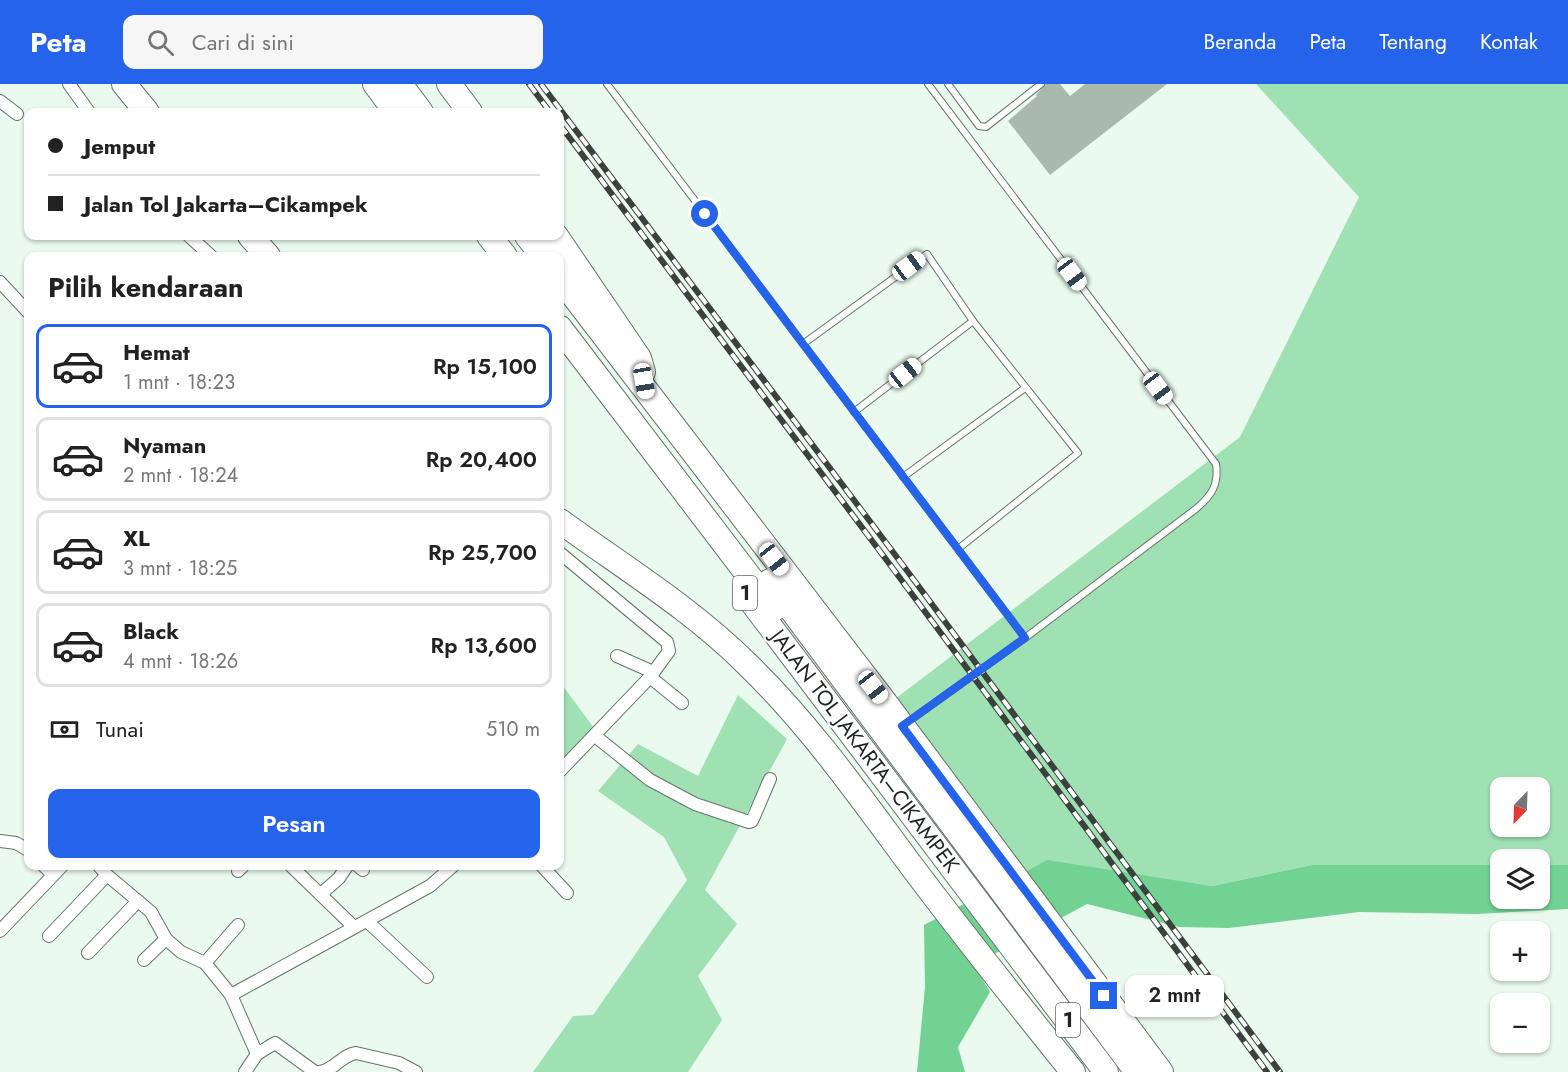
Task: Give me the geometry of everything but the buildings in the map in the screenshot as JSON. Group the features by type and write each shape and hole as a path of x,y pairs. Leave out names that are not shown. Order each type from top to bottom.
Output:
{"highway":[{"path":"124,84 144,108"},
{"path":"366,84 384,108"},
{"path":"375,84 393,108"},
{"path":"400,84 418,108"},
{"path":"414,84 432,108"},
{"path":"450,84 467,108"},
{"path":"254,240 264,252"},
{"path":"481,240 491,252"},
{"path":"492,240 502,252"},
{"path":"516,240 526,252"},
{"path":"530,240 540,252"},
{"path":"559,240 639,358 647,395"},
{"name":"JALAN TOL JAKARTA–CIKAMPEK","path":"564,283 902,726 1161,1072"},
{"name":"1","path":"564,303 1137,1072"},
{"name":"1","path":"564,333 1121,1072"},
{"name":"JALAN TOL JAKARTA–CIKAMPEK","path":"564,349 1107,1072"},
{"path":"564,524 703,625 746,663 786,704 832,760 915,871 1073,1072"}],"street":[{"path":"69,84 86,108"},
{"path":"0,101 17,114"},
{"path":"193,240 207,252"},
{"path":"0,282 24,308"},
{"path":"564,556 668,642 669,651 651,675 564,767"},
{"path":"617,656 651,675 682,703"},
{"path":"595,736 650,780 695,804 749,822 752,821 770,779"},
{"path":"0,841 16,843 24,848"},
{"path":"0,932 58,870"},
{"path":"49,936 103,870 151,912 166,939 181,952 205,963 231,995 257,1054"},
{"path":"295,870 354,927"},
{"path":"321,894 344,870"},
{"path":"231,995 430,886 448,870"},
{"path":"546,870 567,893"},
{"path":"88,953 138,901"},
{"path":"368,921 427,977"},
{"path":"205,963 238,925"},
{"path":"144,960 166,939"},
{"path":"244,1072 257,1054 275,1043 323,1072 349,1054 356,1053 399,1063 416,1072"}],"lane":[{"path":"607,84 1025,638"},
{"path":"902,726 1025,638 1208,499 1214,491 1217,480 1216,464 928,84"},
{"path":"948,84 979,126 983,127 1041,84"},
{"path":"803,344 927,254 973,321 1078,453 958,549"},
{"path":"854,412 973,321"},
{"path":"903,477 1025,388"}],"shaded area":[{"path":"1256,84 1568,84 1568,865 1550,865 1550,849 1490,849 1490,865 1312,865 1212,886 1046,861 1014,877 887,705 1240,437 1359,197"},
{"path":"564,687 594,728 564,761"},
{"path":"738,695 787,739 705,890 737,924 698,976 722,1020 688,1072 533,1072 573,1016 593,1015 687,880 664,837 598,791 638,744 698,776"},
{"path":"1047,860 1212,886 1312,865 1490,865 1490,909 1550,909 1550,865 1568,865 1568,909 1477,914 1359,912 1229,928 1179,927 1087,904 974,965 990,992 958,1047 965,1072 917,1072 925,987 924,925"}],"railway":[{"path":"529,84 547,108"},
{"path":"541,84 559,108"},
{"path":"564,115 1280,1072"},
{"path":"564,130 1267,1072"}],"route":[{"path":"705,214 1025,638 902,726 1104,996"}]}
